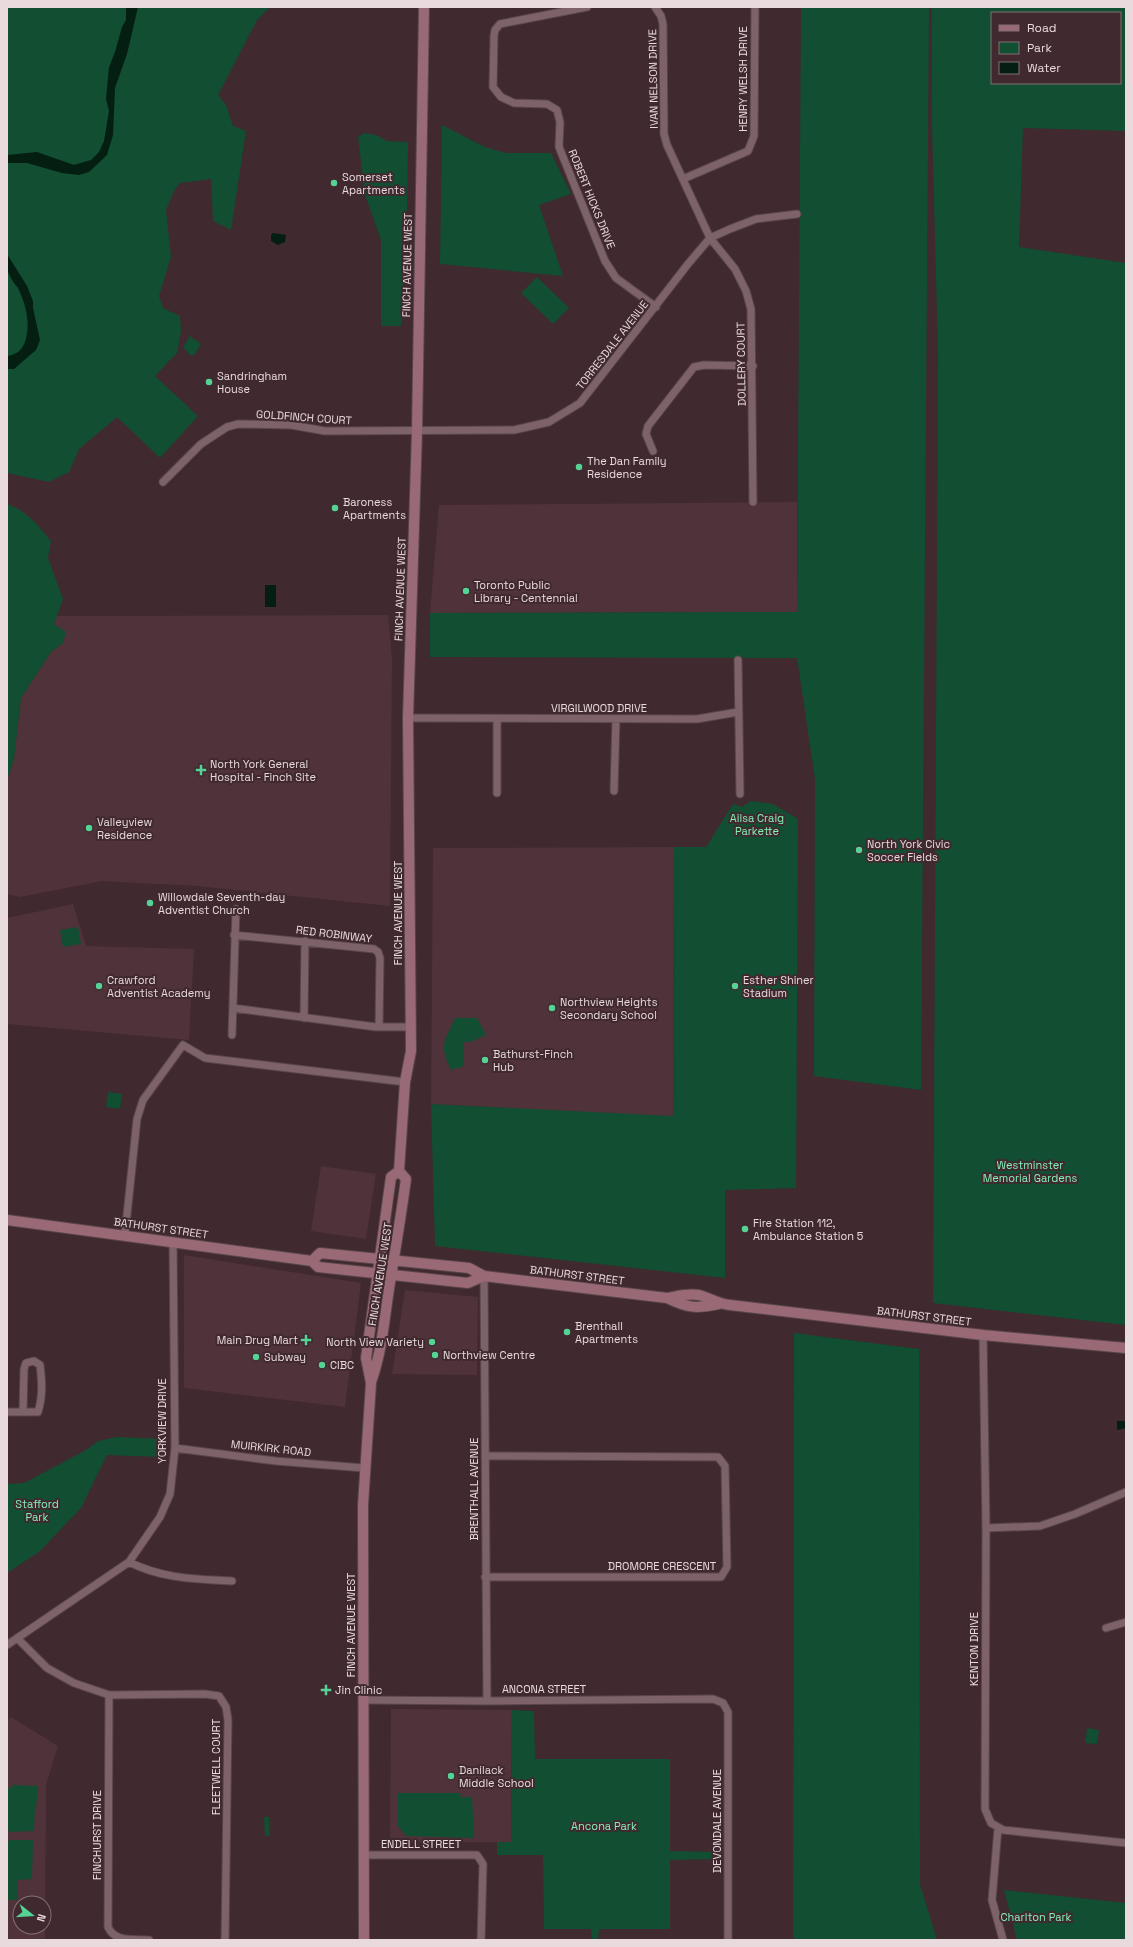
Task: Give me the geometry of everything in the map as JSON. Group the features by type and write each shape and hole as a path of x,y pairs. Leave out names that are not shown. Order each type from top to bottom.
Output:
{"main road":[{"name":"FINCH AVENUE WEST","path":"364,1940 364,1468 371,1383 379,1361 406,1179 399,1171 405,1082 411,1051 408,718 417,431 424,7"},
{"name":"FINCH AVENUE WEST","path":"371,1383 366,1358 391,1177 399,1171"},
{"name":"BATHURST STREET","path":"7,1220 125,1234 312,1261 318,1267 392,1276 468,1283 484,1276"},
{"name":"BATHURST STREET","path":"312,1261 320,1253 394,1260 468,1268 484,1276 667,1298 692,1294 719,1304 983,1335 1126,1348"}],"street":[{"name":"ROBERT HICKS DRIVE","path":"587,7 500,24 494,30 493,87 501,97 514,103 547,104 557,110 560,122 559,147 606,261 616,278 656,307"},
{"name":"IVAN NELSON DRIVE","path":"655,7 661,16 663,24 664,134 710,238"},
{"name":"HENRY WELSH DRIVE","path":"683,179 748,151 752,145 754,136 755,7"},
{"name":"TORRESDALE AVENUE","path":"417,431 514,430 549,422 580,403 710,238 756,219 796,214"},
{"name":"DOLLERY COURT","path":"710,238 735,269 746,291 751,309 753,366 753,502"},
{"path":"654,451 646,434 648,426 694,367 704,364 753,366"},
{"name":"GOLDFINCH COURT","path":"163,482 202,444 227,427 238,424 291,424 319,431 417,431"},
{"path":"738,660 740,794"},
{"name":"VIRGILWOOD DRIVE","path":"408,718 697,719 738,712"},
{"path":"497,719 497,793"},
{"path":"614,791 616,719"},
{"path":"232,1035 234,934 236,909"},
{"name":"RED ROBINWAY","path":"234,934 370,947 378,952 380,958 379,1027"},
{"path":"304,1018 305,941"},
{"path":"232,1008 379,1027 411,1027"},
{"path":"125,1234 137,1119 143,1100 183,1045 205,1058 405,1082"},
{"name":"YORKVIEW DRIVE","path":"7,1645 129,1562 160,1517 170,1494 175,1448 173,1242"},
{"name":"BRENTHALL AVENUE","path":"484,1276 487,1701"},
{"name":"KENTON DRIVE","path":"983,1335 986,1528 984,1809 991,1823 998,1828"},
{"path":"7,1412 23,1412 38,1412 42,1398 40,1365 34,1361 26,1363 24,1369 23,1412"},
{"name":"MUIRKIRK ROAD","path":"175,1448 276,1461 364,1468"},
{"name":"DROMORE CRESCENT","path":"485,1456 718,1457 725,1466 727,1567 721,1577 485,1577"},
{"path":"986,1528 1040,1526 1075,1514 1126,1492"},
{"path":"129,1562 151,1572 191,1579 232,1581"},
{"path":"1106,1628 1126,1622"},
{"name":"FLEETWELL COURT","path":"17,1638 46,1668 74,1683 108,1696 205,1694 219,1696 226,1707 228,1720 225,1940"},
{"name":"FINCHURST DRIVE","path":"108,1696 108,1927 111,1934 118,1938 149,1940"},
{"name":"ANCONA STREET","path":"364,1700 487,1701 713,1699 723,1703"},
{"name":"DEVONDALE AVENUE","path":"723,1703 728,1712 728,1940"},
{"path":"1003,1940 992,1900 998,1828 1010,1831 1126,1843"},
{"name":"ENDELL STREET","path":"364,1855 477,1855 483,1864 481,1940"}],"shaded area":[{"path":"797,502 797,612 430,613 439,505"},
{"name":"North York General Hospital - Finch Site","path":"388,615 392,657 390,906 197,886 102,881 20,897 7,894 7,781 14,759 21,698 51,652 63,643 54,624 57,616"},
{"name":"Northview Heights Secondary School","path":"674,847 673,1117 431,1104 433,848"},
{"name":"Crawford Adventist Academy","path":"73,904 86,946 194,949 189,1040 7,1024 7,918"},
{"path":"321,1166 376,1174 366,1239 311,1231"},
{"path":"184,1255 361,1283 345,1407 184,1388"},
{"name":"Northview Centre","path":"405,1290 478,1297 477,1375 392,1374"},
{"name":"Danilack Middle School","path":"391,1709 512,1710 511,1842 390,1842"},
{"path":"11,1717 58,1746 46,1785 45,1895 12,1895 12,1935 45,1935 45,1940 7,1940 7,1721"}],"green space":[{"path":"7,7 270,7 257,20 218,95 226,105 233,126 246,131 231,230 213,221 211,179 180,183 174,191 166,210 171,257 159,296 163,308 180,316 181,331 177,353 155,376 198,416 160,458 117,417 79,449 69,472 49,482 7,473"},
{"path":"801,7 929,7 921,1090 814,1076 815,779 797,658 430,657 430,613 797,612"},
{"name":"Westminster Memorial Gardens","path":"932,7 1126,7 1126,131 1023,128 1019,247 1126,263 1126,1325 933,1303 938,353 932,126"},
{"path":"442,125 485,147 506,153 551,153 571,194 539,205 563,276 440,264"},
{"path":"364,133 376,135 387,141 408,142 407,208 401,326 381,326 381,240 365,195 358,137"},
{"path":"537,277 569,308 553,324 521,293"},
{"path":"190,336 201,344 195,354 191,356 183,347"},
{"path":"7,504 20,510 37,524 51,541 48,558 63,599 54,624 66,632 63,643 51,652 21,698 14,759 7,781"},
{"name":"Ailsa Craig Parkette","path":"751,801 773,804 798,819 796,1188 725,1190 725,1278 435,1246 431,1104 673,1116 674,847 706,847 733,804 742,807"},
{"path":"78,927 81,944 63,947 60,930"},
{"path":"455,1018 477,1018 486,1035 470,1042 464,1042 464,1066 451,1070 445,1055 444,1044"},
{"path":"108,1092 122,1094 120,1109 106,1107"},
{"path":"794,1333 919,1349 920,1884 937,1940 793,1940"},
{"name":"Stafford Park","path":"117,1437 163,1439 161,1457 107,1455 81,1508 39,1552 7,1573 7,1484 24,1483 86,1450 98,1441"},
{"name":"Ancona Park","path":"512,1710 534,1711 535,1759 670,1759 670,1851 718,1852 718,1859 670,1860 670,1929 599,1929 598,1940 592,1940 591,1929 544,1929 543,1855 497,1855 497,1842 511,1842"},
{"path":"1087,1728 1099,1730 1097,1744 1085,1743"},
{"path":"12,1785 38,1786 34,1831 10,1832 7,1829 7,1788 12,1788"},
{"path":"398,1793 461,1793 460,1797 472,1797 474,1838 406,1836 398,1826"},
{"path":"264,1817 269,1817 270,1836 265,1836"},
{"path":"10,1840 33,1840 32,1879 18,1880 18,1895 12,1895 12,1900 7,1900 7,1842"},
{"name":"Charlton Park","path":"1004,1890 1126,1903 1126,1940 1017,1940"}],"water":[{"path":"126,7 138,7 127,54 115,88 113,135 107,155 89,172 79,175 62,173 27,163 7,163 7,155 37,152 74,165 91,160 99,152 104,141 109,111 106,99 109,67 122,27 126,20"},
{"path":"273,233 286,235 285,242 278,245 271,241 271,235"},
{"path":"7,254 27,286 33,301 33,308 40,340 36,350 14,369 7,369 7,356 16,353 24,345 27,335 28,321 21,294 10,277 7,269"},
{"path":"265,585 276,585 276,607 265,607"},
{"path":"1117,1421 1126,1421 1126,1428 1117,1430"}],"place":[{"name":"Somerset Apartments","path":"334,183"},
{"name":"Sandringham House","path":"209,382"},
{"name":"The Dan Family Residence","path":"579,467"},
{"name":"Baroness Apartments","path":"335,508"},
{"name":"Toronto Public Library - Centennial","path":"466,591"},
{"name":"North York General Hospital - Finch Site","path":"201,770"},
{"name":"Valleyview Residence","path":"89,828"},
{"name":"North York Civic Soccer Fields","path":"859,850"},
{"name":"Willowdale Seventh-day Adventist Church","path":"150,903"},
{"name":"Crawford Adventist Academy","path":"99,986"},
{"name":"Esther Shiner Stadium","path":"735,986"},
{"name":"Northview Heights Secondary School","path":"552,1008"},
{"name":"Bathurst-Finch Hub","path":"485,1060"},
{"name":"Fire Station 112, Ambulance Station 5","path":"745,1229"},
{"name":"Brenthall Apartments","path":"567,1332"},
{"name":"Main Drug Mart","path":"306,1340"},
{"name":"North View Variety","path":"432,1342"},
{"name":"Northview Centre","path":"435,1355"},
{"name":"Subway","path":"256,1357"},
{"name":"CIBC","path":"322,1365"},
{"name":"Jin Clinic","path":"326,1690"},
{"name":"Danilack Middle School","path":"451,1776"}]}
